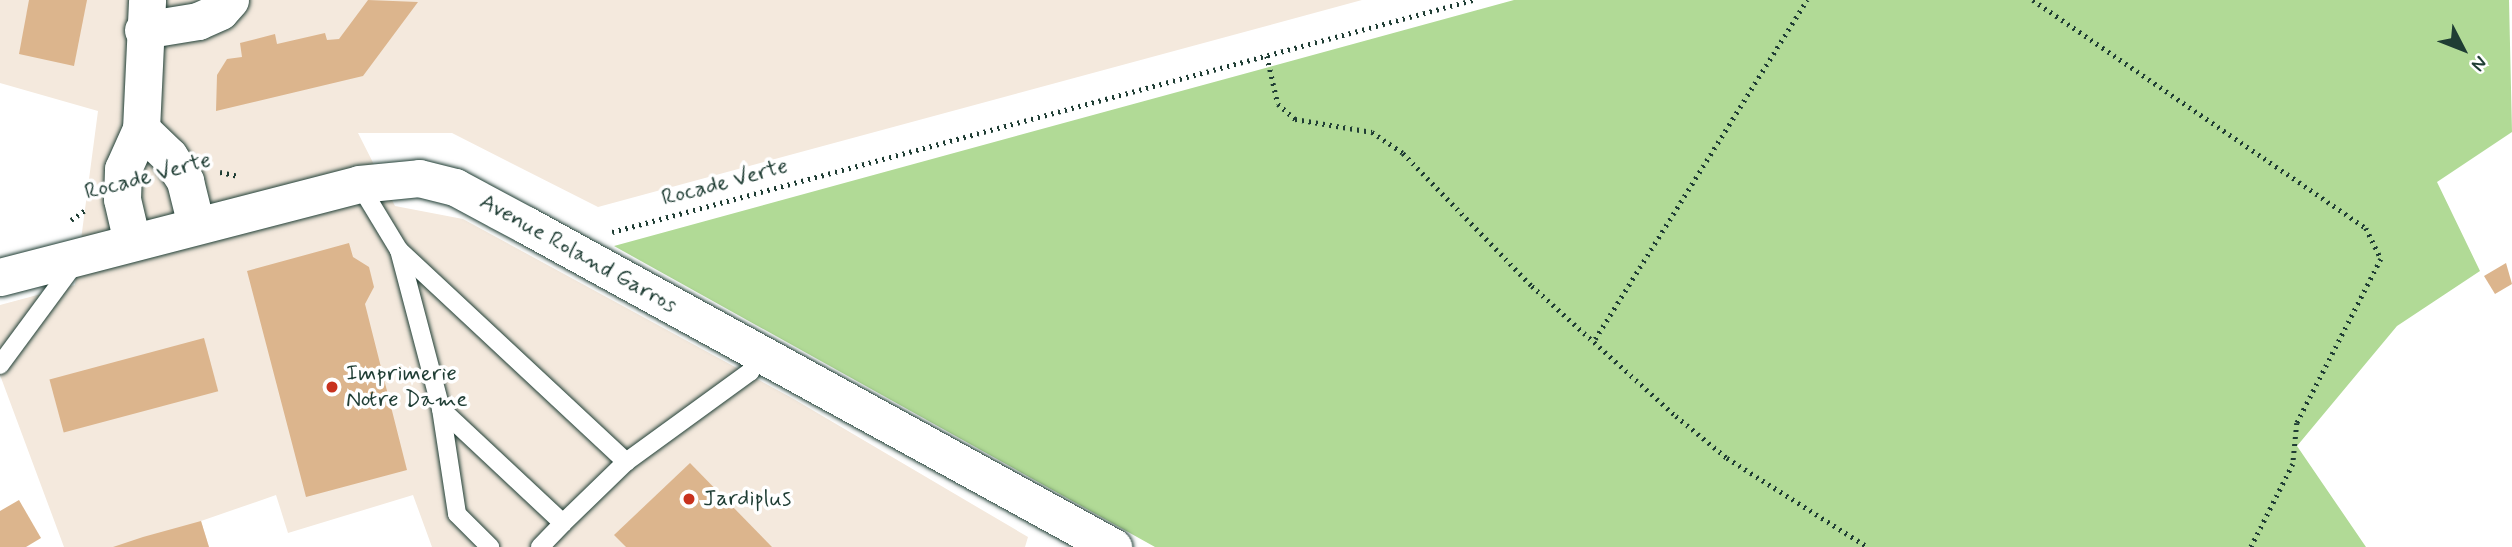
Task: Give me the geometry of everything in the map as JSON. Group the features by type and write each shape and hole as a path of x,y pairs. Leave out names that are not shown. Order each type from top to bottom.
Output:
{"street":[{"path":"132,242 122,199 123,169 141,129 145,15 198,21 220,11 230,0"},
{"path":"141,129 169,156 185,181 196,225"},
{"name":"Avenue Roland Garros","path":"0,278 359,184 419,178 454,187 1113,547"}],"lane":[{"path":"359,184 399,250 626,462"},
{"path":"399,250 441,409 457,514 491,547"},
{"path":"0,365 80,256"},
{"path":"540,547 626,462 750,372 761,354"},
{"path":"441,409 563,523"}],"path":[{"name":"Rocade Verte","path":"600,235 1473,0"},
{"path":"1595,339 1807,0"},
{"path":"2033,0 2366,228 2381,259 2297,423 2293,464 2250,547"},
{"path":"1267,56 1278,104 1295,119 1372,132 1403,153 1532,286 1727,458 1868,547"},
{"name":"Rocade Verte","path":"185,181 219,172 251,178"},
{"name":"Rocade Verte","path":"61,223 83,210 122,199"}],"shaded area":[{"path":"0,0 1362,0 598,207 452,133 358,133 395,206 463,219 792,398 1028,537 1025,547 432,547 413,495 288,533 276,495 201,521 209,547 64,547 0,375 0,305 75,285 98,111 0,83"}],"green space":[{"path":"1514,0 2509,0 2512,132 2437,182 2480,271 2397,326 2297,446 2366,547 1155,547 614,246"}],"building":[{"path":"29,0 87,0 74,66 19,54"},
{"path":"368,0 418,2 363,76 216,111 217,75 227,59 242,57 240,43 275,34 277,44 325,33 327,40 339,39"},
{"name":"Imprimerie Notre Dame","path":"349,243 353,257 369,267 374,287 365,304 407,470 306,497 247,271"},
{"path":"2506,263 2512,284 2495,294 2484,276"},
{"path":"204,338 218,391 64,433 49,379"},
{"name":"Jardiplus","path":"690,463 772,547 626,547 614,535"},
{"path":"19,500 41,538 26,547 0,547 0,511"},
{"path":"201,521 209,547 113,547 143,537"}],"place":[{"name":"Imprimerie Notre Dame","path":"332,387"},
{"name":"Jardiplus","path":"689,499"}]}
